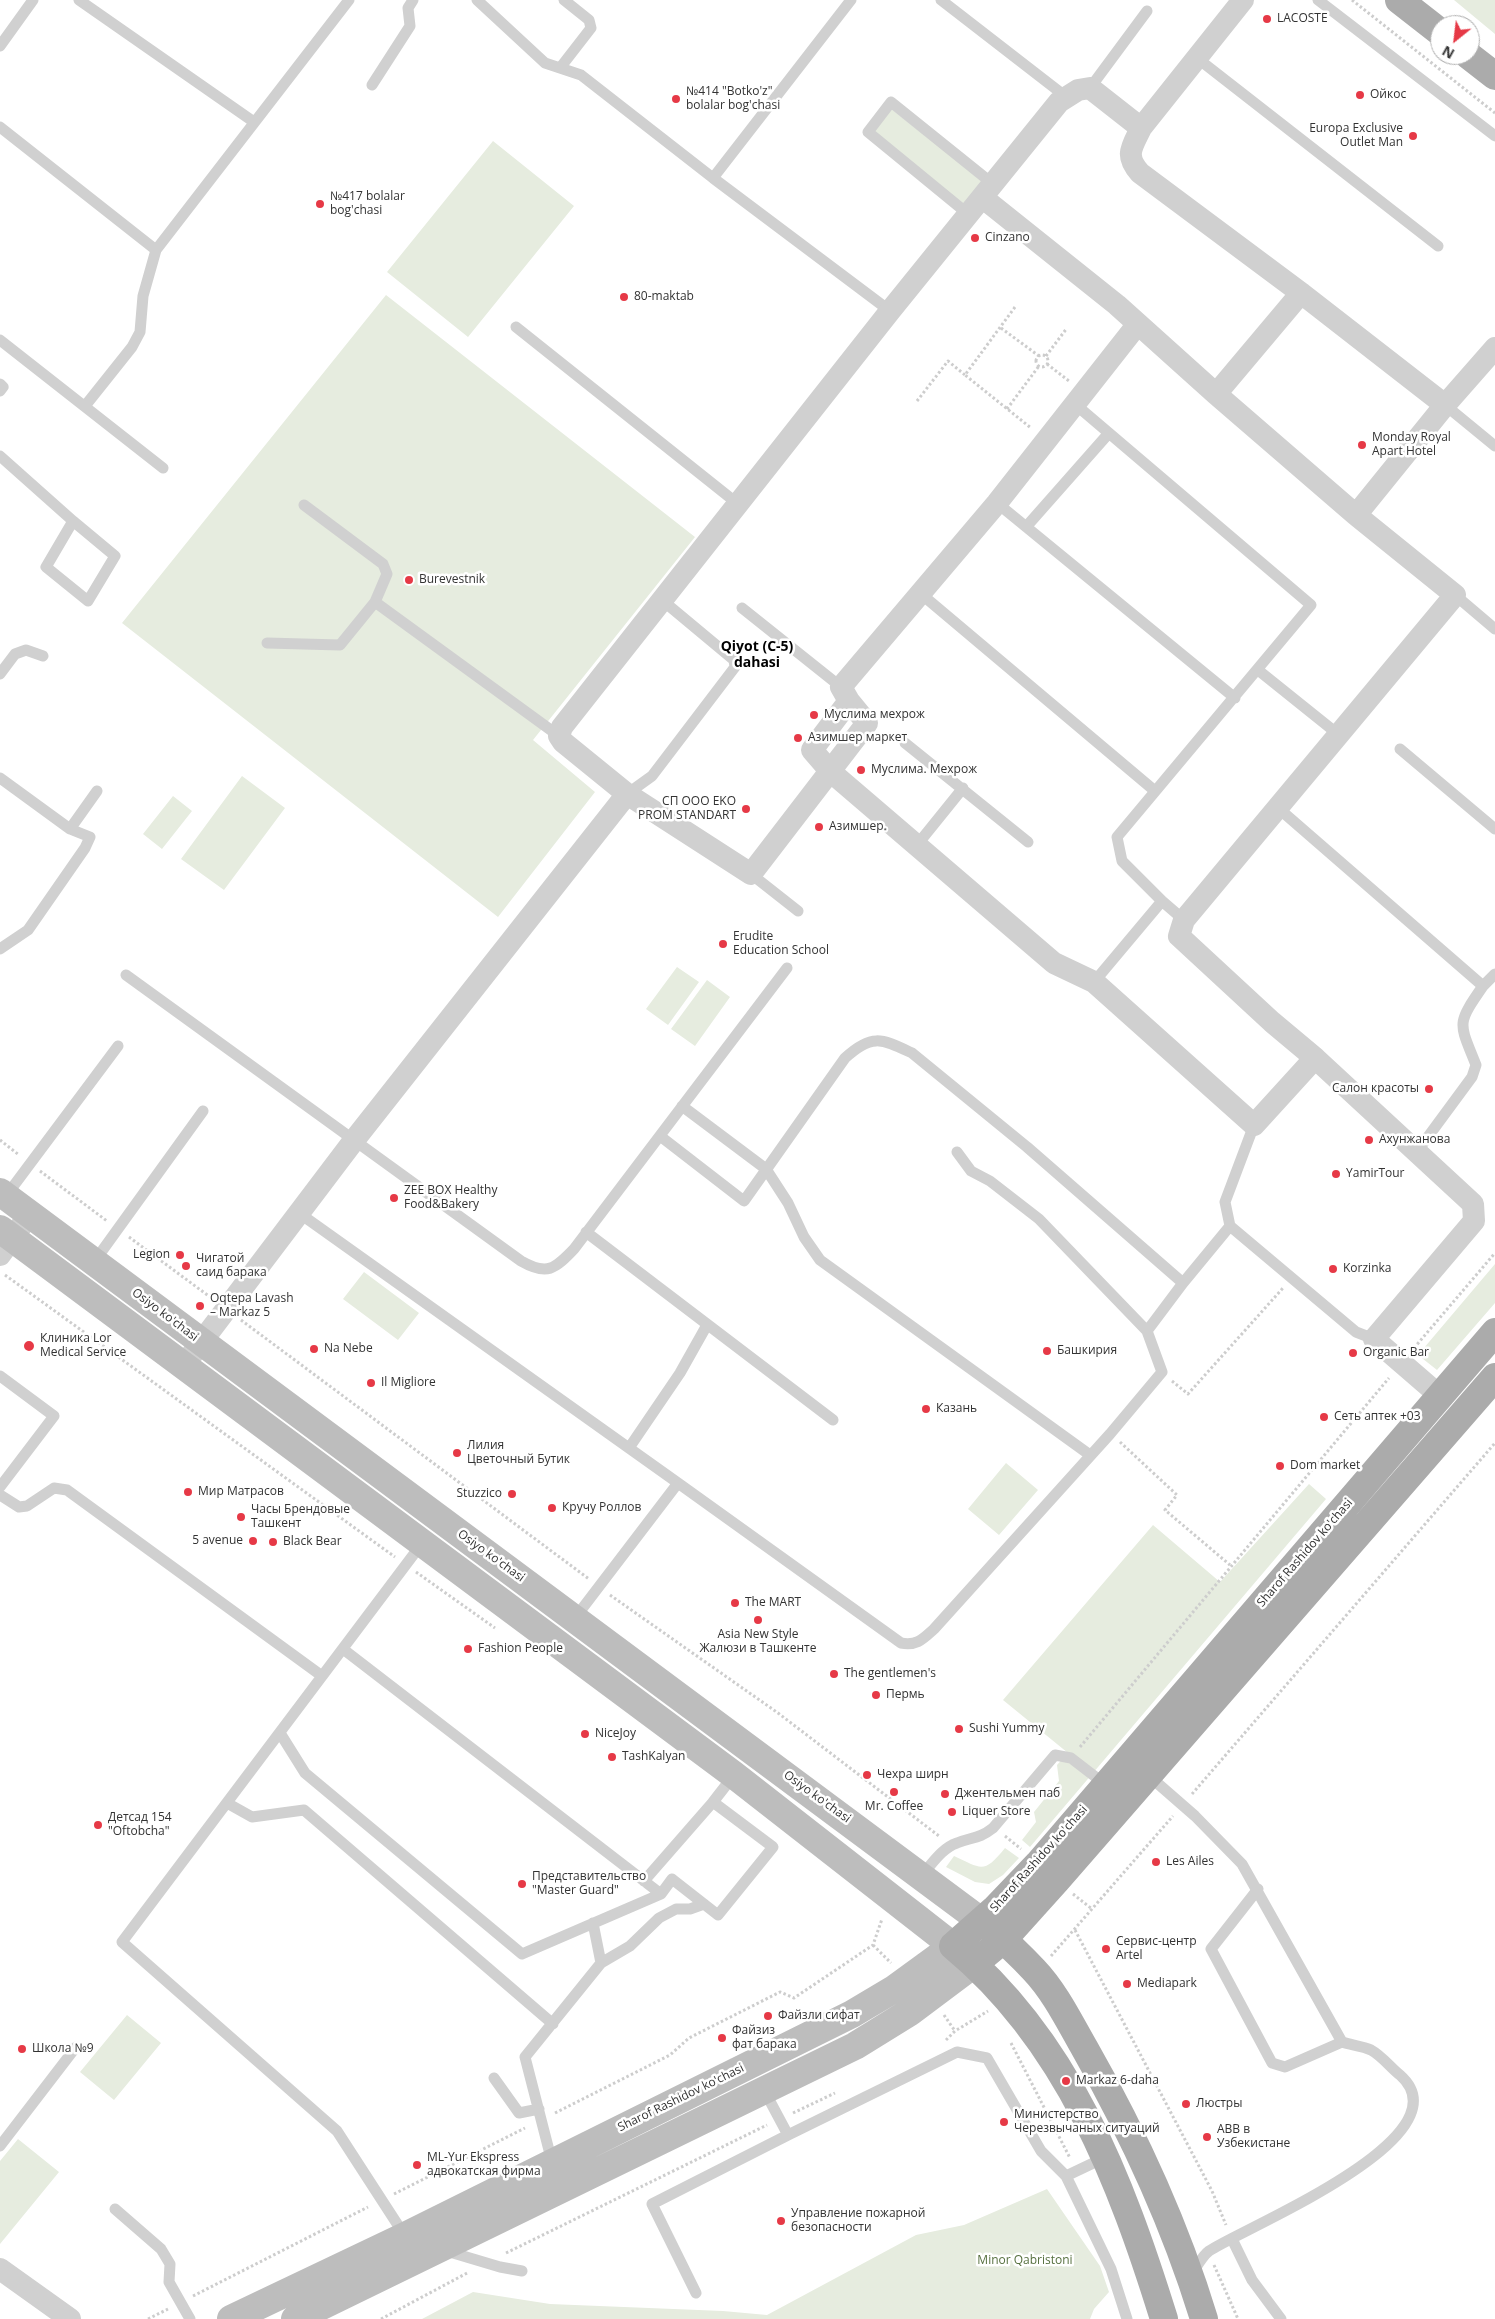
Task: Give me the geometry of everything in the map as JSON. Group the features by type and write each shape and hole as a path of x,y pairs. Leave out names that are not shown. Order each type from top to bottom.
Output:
{"main road":[{"path":"1399,0 1430,24"},
{"path":"1480,64 1495,76"},
{"name":"Osiyo ko'chasi","path":"3,1194 982,1921"},
{"path":"4,1249 184,1365 734,1775 974,1964 1007,1996 1038,2038 1066,2081 1106,2157 1126,2204 1164,2319"},
{"name":"Sharof Rashidov ko'chasi","path":"231,2319 405,2236 852,2014 894,1989 953,1946 982,1921 1038,1864 1495,1332"},
{"name":"Sharof Rashidov ko'chasi","path":"295,2319 870,2038 910,2012 974,1964 1003,1940 1495,1377"},
{"path":"1440,1396 1462,1415"},
{"path":"982,1921 1035,1971 1070,2024 1104,2082 1151,2177 1204,2317"}],"street":[{"path":"1243,0 1141,128 1130,151 1132,164 1140,173 1301,293 1445,405"},
{"path":"831,772 751,874 627,794 563,742 559,736 562,727 890,311 1065,96 1090,88 1141,128"},
{"path":"982,199 1117,305 1137,325 1356,515 1455,595 1184,920 1179,936 1473,1204 1474,1220 1374,1339 1440,1396"},
{"path":"1216,394 1301,293"},
{"path":"1137,325 1047,442 920,592 845,694 812,750 831,772 1054,963 1094,982 1254,1125 1315,1058"},
{"path":"1356,515 1445,405 1495,348"},
{"path":"184,1365 355,1139 627,794"},
{"path":"4,1249 30,1214"},
{"path":"0,2269 70,2319"}],"lane":[{"path":"0,46 33,0"},
{"path":"79,0 254,122"},
{"path":"85,406 132,346 140,332 143,296 156,250 349,0"},
{"path":"372,85 410,26 408,8 413,0"},
{"path":"477,0 545,63 581,75 713,178 890,311"},
{"path":"560,68 591,28 589,20 564,0"},
{"path":"713,178 852,0"},
{"path":"941,0 1065,96"},
{"path":"1318,0 1495,136"},
{"path":"1090,88 1147,11"},
{"path":"1197,58 1438,246"},
{"path":"891,102 982,199 868,132 891,102"},
{"path":"0,128 156,250"},
{"path":"516,327 738,504"},
{"path":"0,340 163,468"},
{"path":"0,384 3,387 0,390"},
{"path":"1076,405 1311,606 1117,837 1122,861 1184,920"},
{"path":"1445,405 1495,446"},
{"path":"1026,527 1109,433"},
{"path":"0,456 115,556 88,601 46,567 73,521"},
{"path":"997,503 1235,698"},
{"path":"267,643 340,645 375,602 387,574 383,564 304,505"},
{"path":"920,592 1156,792"},
{"path":"1455,595 1495,629"},
{"path":"627,794 652,776 736,668 734,660 662,600"},
{"path":"375,602 559,736"},
{"path":"742,608 845,694"},
{"path":"0,674 15,654 26,650 43,656"},
{"path":"1258,670 1340,735"},
{"path":"905,743 1028,842"},
{"path":"1400,749 1495,830"},
{"path":"0,778 70,829 90,837 85,848 28,930 0,950"},
{"path":"917,845 963,788"},
{"path":"70,829 97,791"},
{"path":"1277,807 1483,986"},
{"path":"751,874 798,911"},
{"path":"1094,982 1162,901"},
{"path":"126,975 521,1261 535,1269 545,1270 558,1266 586,1232 786,968"},
{"path":"1416,1153 1472,1077 1476,1065 1461,1027 1466,1010 1483,986 1495,974"},
{"path":"660,1136 744,1200 845,1058 860,1044 873,1040 892,1044 912,1053 1027,1147 1183,1283"},
{"path":"3,1194 118,1046"},
{"path":"682,1106 766,1169 788,1203 804,1237 820,1260 1090,1455"},
{"path":"94,1262 204,1111"},
{"path":"1254,1125 1225,1202 1230,1226 1356,1332 1374,1339"},
{"path":"299,1213 901,1643 911,1645 920,1642 934,1629 1110,1434 1162,1372 1147,1331 1039,1219 990,1181 971,1171 957,1152"},
{"path":"1147,1331 1183,1283 1230,1226"},
{"path":"586,1232 833,1420"},
{"path":"629,1448 680,1372 707,1324"},
{"path":"0,1376 54,1416 0,1487"},
{"path":"575,1618 678,1483"},
{"path":"0,1495 19,1507 27,1506 54,1488 67,1490 322,1676"},
{"path":"405,2236 337,2131 122,1942 422,1542"},
{"path":"343,1649 661,1894"},
{"path":"280,1733 305,1773 522,1954 661,1894 672,1879 718,1915 773,1847 713,1802"},
{"path":"922,1875 944,1850 957,1843 982,1837 993,1828 1055,1755 1072,1758 1106,1785"},
{"path":"644,1881 734,1775"},
{"path":"1148,1775 1183,1804 1242,1864 1258,1889 1342,2042"},
{"path":"227,1803 252,1817 304,1810 552,2024"},
{"path":"1190,2277 1208,2252 1297,2206 1348,2175 1393,2140 1405,2125 1412,2110 1413,2099 1408,2083 1372,2050 1342,2042 1285,2067 1272,2063 1211,1949 1258,1889"},
{"path":"552,2162 525,2057 601,1963 630,1946 659,1918 676,1909 690,1909 704,1904"},
{"path":"594,1923 601,1963"},
{"path":"0,2146 76,2047"},
{"path":"696,2293 652,2204 957,2052 987,2058 1041,2151 1071,2174 1111,2269 1126,2319"},
{"path":"494,2078 519,2113 540,2114"},
{"path":"764,2090 788,2135"},
{"path":"1071,2174 1106,2157"},
{"path":"115,2209 161,2249 170,2264 169,2282 190,2319"},
{"path":"1232,2240 1252,2280 1280,2319"},
{"path":"439,2249 522,2271"},
{"path":"1117,2319 1119,2295"}],"path":[{"path":"1352,0 1495,113"},
{"path":"965,375 1015,307"},
{"path":"1001,328 1039,356 1046,356"},
{"path":"1046,356 1067,328"},
{"path":"1039,356 1036,363 1039,366"},
{"path":"1039,366 1042,367 1048,364 1049,359 1046,356"},
{"path":"917,401 948,361 1047,442"},
{"path":"1007,409 1039,366"},
{"path":"4,1249 406,1565 500,1632"},
{"path":"1402,1363 1495,1253"},
{"path":"1162,1372 1188,1394 1292,1278"},
{"path":"1110,1434 1178,1495 1165,1510 1230,1565"},
{"path":"1050,1957 1495,1443"},
{"path":"1006,1836 1025,1852"},
{"path":"1073,1893 1092,1909"},
{"path":"148,2319 382,2200 540,2114 670,2055 689,2038 780,1992 794,1998 873,1945 883,1916"},
{"path":"1075,1930 1212,2191 1232,2240"},
{"path":"873,1945 894,1965"},
{"path":"941,2045 955,2031 992,2009"},
{"path":"942,2013 955,2031"},
{"path":"1008,2039 1060,2135 1071,2174"},
{"path":"381,2319 486,2263 842,2090"},
{"path":"1208,2252 1234,2306 1238,2319"}],"green space":[{"path":"1454,0 1495,0 1495,34 1480,22 1480,15 1472,15"},
{"path":"890,108 984,182 966,206 873,132"},
{"path":"493,141 574,206 468,337 387,272"},
{"name":"Burevestnik","path":"386,295 695,537 533,740 595,792 498,917 122,623"},
{"path":"242,776 285,808 224,890 181,859"},
{"path":"173,796 192,811 162,849 143,834"},
{"path":"677,967 699,982 668,1025 646,1009"},
{"path":"707,980 730,997 695,1046 671,1029"},
{"path":"1495,1264 1495,1303 1437,1370 1418,1355"},
{"path":"364,1272 419,1313 398,1340 343,1299"},
{"path":"1006,1463 1038,1490 999,1535 968,1509"},
{"path":"1309,1484 1326,1499 1030,1847 1022,1840 1036,1822 1034,1812 1059,1781 1057,1765 1068,1753 1003,1700 1153,1525 1220,1582"},
{"path":"1005,1848 1019,1858 1003,1875 989,1884 975,1882 946,1867 954,1856 982,1867 992,1862"},
{"path":"127,2015 161,2043 114,2100 80,2072"},
{"path":"18,2139 59,2172 0,2244 0,2161"},
{"name":"Minor Qabristoni","path":"1047,2189 1100,2266 1109,2292 1094,2309 1090,2319 422,2319 473,2292 550,2304 723,2311 767,2315 916,2235 964,2225"}],"place":[{"name":"LACOSTE","path":"1267,19"},
{"name":"Ойкос","path":"1360,95"},
{"name":"№414 \"Botko'z\" bolalar bog'chasi","path":"676,99"},
{"name":"Europa Exclusive Outlet Man","path":"1413,136"},
{"name":"№417 bolalar bog'chasi","path":"320,204"},
{"name":"Cinzano","path":"975,238"},
{"name":"80-maktab","path":"624,297"},
{"name":"Monday Royal Apart Hotel","path":"1362,445"},
{"name":"Burevestnik","path":"409,580"},
{"name":"Муслима мехрож","path":"814,715"},
{"name":"Азимшер маркет","path":"798,738"},
{"name":"Муслима. Мехрож","path":"861,770"},
{"name":"СП ООО EKO PROM STANDART","path":"746,809"},
{"name":"Азимшер.","path":"819,827"},
{"name":"Erudite Education School","path":"723,944"},
{"name":"Салон красоты","path":"1429,1089"},
{"name":"Ахунжанова","path":"1369,1140"},
{"name":"YamirTour","path":"1336,1174"},
{"name":"ZEE BOX Healthy Food&Bakery","path":"394,1198"},
{"name":"Legion","path":"180,1255"},
{"name":"Чигатой саид барака","path":"186,1266"},
{"name":"Korzinka","path":"1333,1269"},
{"name":"Oqtepa Lavash – Markaz 5","path":"200,1306"},
{"name":"Клиника Lor Medical Service","path":"29,1346"},
{"name":"Na Nebe","path":"314,1349"},
{"name":"Башкирия","path":"1047,1351"},
{"name":"Organic Bar","path":"1353,1353"},
{"name":"Il Migliore","path":"371,1383"},
{"name":"Казань","path":"926,1409"},
{"name":"Сеть аптек +03","path":"1324,1417"},
{"name":"Лилия Цветочный Бутик","path":"457,1453"},
{"name":"Dom market","path":"1280,1466"},
{"name":"Мир Матрасов","path":"188,1492"},
{"name":"Stuzzico","path":"512,1494"},
{"name":"Кручу Роллов","path":"552,1508"},
{"name":"Часы Брендовые Ташкент","path":"241,1517"},
{"name":"5 avenue","path":"253,1541"},
{"name":"Black Bear","path":"273,1542"},
{"name":"The MART","path":"735,1603"},
{"name":"Asia New Style Жалюзи в Ташкенте","path":"758,1620"},
{"name":"Fashion People","path":"468,1649"},
{"name":"The gentlemen's","path":"834,1674"},
{"name":"Пермь","path":"876,1695"},
{"name":"Sushi Yummy","path":"959,1729"},
{"name":"NiceJoy","path":"585,1734"},
{"name":"TashKalyan","path":"612,1757"},
{"name":"Чехра ширн","path":"867,1775"},
{"name":"Mr. Coffee","path":"894,1792"},
{"name":"Джентельмен паб","path":"945,1794"},
{"name":"Liquer Store","path":"952,1812"},
{"name":"Детсад 154 \"Oftobcha\"","path":"98,1825"},
{"name":"Les Ailes","path":"1156,1862"},
{"name":"Представительство \"Master Guard\"","path":"522,1884"},
{"name":"Сервис-центр Artel","path":"1106,1949"},
{"name":"Mediapark","path":"1127,1984"},
{"name":"Файзли сифат","path":"768,2016"},
{"name":"Файзиз фат барака","path":"722,2038"},
{"name":"Школа №9","path":"22,2049"},
{"name":"Markaz 6-daha","path":"1066,2081"},
{"name":"Люстры","path":"1186,2104"},
{"name":"Министерство Черезвычаных ситуаций","path":"1004,2122"},
{"name":"ABB в Узбекистане","path":"1207,2137"},
{"name":"ML-Yur Ekspress адвокатская фирма","path":"417,2165"},
{"name":"Управление пожарной безопасности","path":"781,2221"}],"district":[{"name":"Qiyot (C-5) dahasi","path":"757,656"}]}
